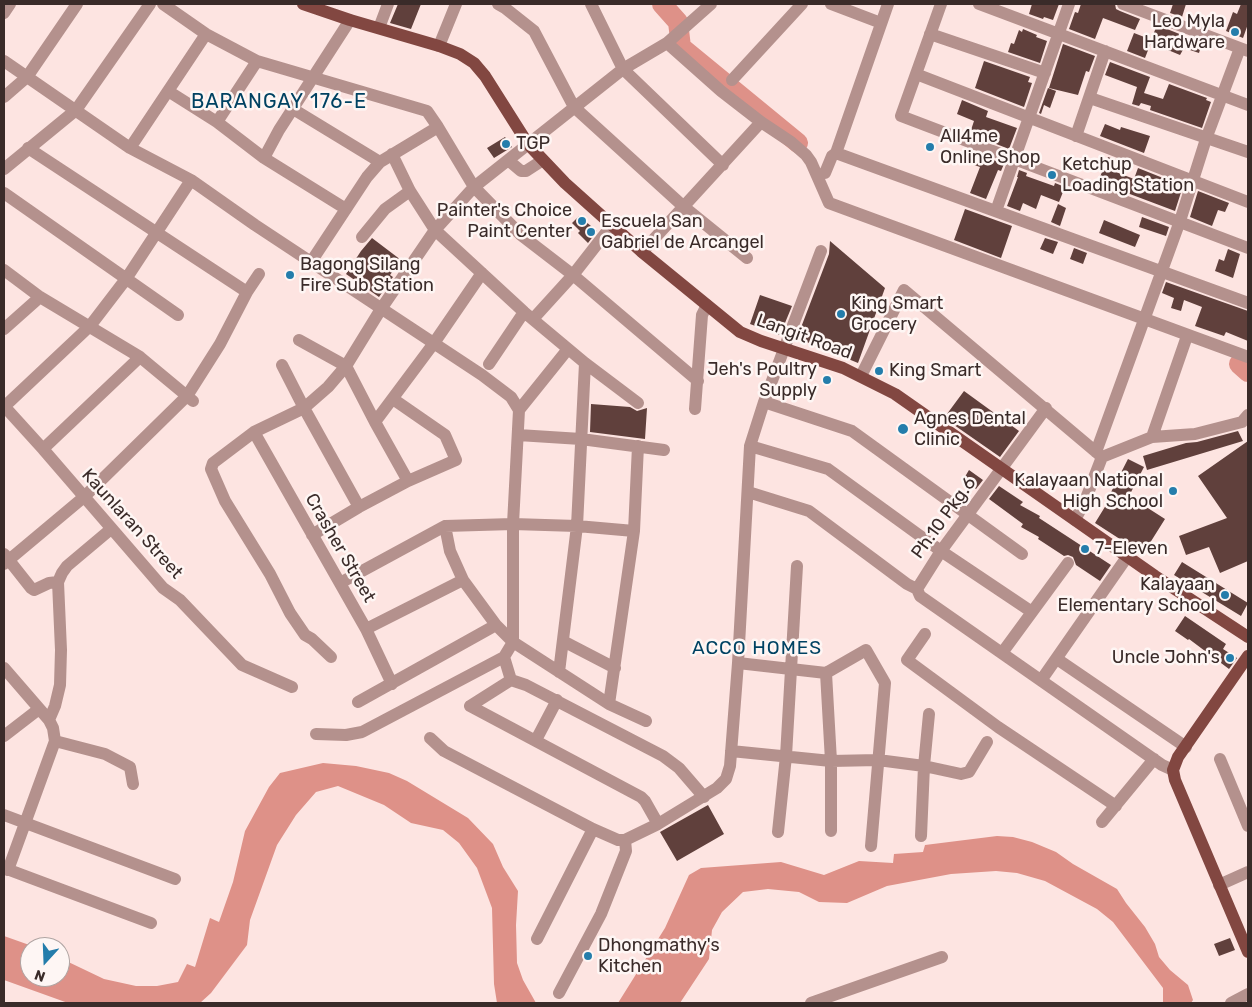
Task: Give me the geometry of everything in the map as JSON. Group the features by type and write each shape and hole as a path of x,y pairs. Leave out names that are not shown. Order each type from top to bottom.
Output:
{"main road":[{"name":"Langit Road","path":"303,4 439,46 460,54 474,63 528,144 565,184 642,252 740,332 784,349 843,368 895,394 1127,557 1248,637"},
{"path":"1248,656 1178,757 1173,770 1175,780 1248,952"}],"street":[{"path":"4,13 10,4"},
{"path":"4,97 27,77 77,4"},
{"path":"4,169 76,110 150,4"},
{"path":"163,4 206,34 257,61 427,111 474,187 521,234 573,275 698,381"},
{"path":"379,28 388,4"},
{"path":"439,46 456,4"},
{"path":"498,4 534,31 574,107 684,207 747,258"},
{"path":"591,4 623,69 723,165"},
{"path":"331,657 312,639 304,635 290,613 257,552 230,511 211,469 213,463 254,432 304,408 328,387 346,366 381,309 435,230 474,187 623,69 667,43 711,4"},
{"path":"732,80 802,4"},
{"path":"831,4 881,23"},
{"path":"825,174 832,156 836,153 888,4"},
{"path":"941,4 901,116 1180,220 1248,248"},
{"path":"979,4 1248,105"},
{"path":"996,211 1069,4"},
{"path":"1075,520 1085,501 1144,318 1180,220 1206,138 1244,50 1153,9 1123,4"},
{"path":"264,158 279,130 350,20"},
{"path":"130,148 206,34"},
{"path":"930,34 1045,72"},
{"path":"667,43 721,91 806,154 829,203 1248,356"},
{"path":"1076,136 1105,51"},
{"path":"4,61 130,148 191,180 434,343 511,397 519,410 513,524 513,642 504,657 362,732 346,735 316,734"},
{"path":"216,122 257,61"},
{"path":"916,74 1248,202"},
{"path":"168,91 216,122 264,158 346,210"},
{"path":"1090,98 1248,152"},
{"path":"293,109 380,162"},
{"path":"642,252 761,122"},
{"path":"311,262 367,176 380,162 438,127"},
{"path":"28,148 246,292"},
{"path":"836,153 1248,303"},
{"path":"392,154 410,191 435,230 528,315 585,363 638,403"},
{"path":"508,160 521,171 526,171 543,160"},
{"path":"6,413 90,326 126,280 191,180"},
{"path":"362,237 384,209 410,191"},
{"path":"4,193 178,315"},
{"path":"489,364 528,315 573,275 612,225"},
{"path":"430,738 444,751 593,829 618,840 625,840 658,824 704,797 726,779 730,766 738,663 750,446 764,402 821,251"},
{"path":"4,270 40,297 140,357 190,399"},
{"path":"375,422 434,343 482,273"},
{"path":"58,582 49,583 34,590 5,559 84,497 190,399 216,341 259,274"},
{"path":"861,376 904,290 1046,408 1099,455"},
{"path":"4,329 40,297"},
{"path":"695,409 702,315 707,305"},
{"path":"1152,437 1186,339"},
{"path":"299,340 346,366 408,481"},
{"path":"519,410 568,348"},
{"path":"44,449 140,357"},
{"path":"559,672 577,526 585,363"},
{"path":"282,365 358,507"},
{"path":"312,535 358,507 408,481 456,460 446,435 393,399"},
{"path":"764,402 852,431 1022,554"},
{"name":"Ph.10 Pkg.6","path":"917,589 941,551 1046,408"},
{"name":"Kaunlaran Street","path":"6,413 44,449 163,588 180,600 242,665 292,687"},
{"path":"1099,455 1152,437 1195,434 1242,422 1248,415"},
{"name":"Crasher Street","path":"254,432 366,629 392,684"},
{"path":"518,435 581,439 664,450"},
{"path":"609,704 634,531 638,446"},
{"path":"750,446 828,469 941,551 1032,612"},
{"path":"748,492 809,511 907,584 917,589 920,596 1042,679 1154,759 1173,770"},
{"path":"340,583 445,526 513,524 577,526 634,531"},
{"path":"445,526 450,550 462,580 496,625 513,642 609,704 646,721"},
{"path":"49,720 55,706 60,685 61,640 58,582 67,566 111,529"},
{"path":"1042,679 1127,557"},
{"path":"1002,653 1068,562"},
{"path":"778,832 786,756 797,566"},
{"path":"366,629 462,580"},
{"path":"358,702 496,625"},
{"path":"925,634 907,660 998,727 1116,806"},
{"path":"563,640 614,668"},
{"path":"738,663 826,673 866,650 884,683 871,846"},
{"path":"504,657 512,680"},
{"path":"1057,659 1186,747"},
{"path":"4,668 49,720 54,728 55,741 26,824 6,869 151,923"},
{"path":"826,673 831,761 831,831"},
{"path":"512,680 557,700 663,756 679,768 704,797"},
{"path":"512,680 470,706 641,797 658,824"},
{"path":"536,740 557,700"},
{"path":"4,736 39,709"},
{"path":"921,836 924,766 929,714"},
{"path":"55,741 105,754 130,766 132,784"},
{"path":"731,751 831,761 878,760 924,766 961,774 969,772 987,742"},
{"path":"1102,822 1154,759"},
{"path":"1220,759 1248,826"},
{"path":"4,815 175,879"},
{"path":"537,939 593,829"},
{"path":"559,993 601,914 626,852 625,840"},
{"path":"1219,885 1248,872"},
{"path":"811,1003 942,957"},
{"path":"1231,1003 1248,994"}],"shaded area":[{"path":"323,763 356,766 389,773 407,781 468,818 493,844 503,867 518,891 516,925 517,963 523,980 536,1003 497,1003 494,984 492,908 477,868 459,843 443,830 411,823 384,805 338,786 316,792 296,815 277,845 250,920 247,945 211,993 200,1003 68,1003 23,987 70,987 70,963 104,979 136,986 157,986 178,982 187,964 195,967 210,918 219,922 233,882 245,831 269,787 280,773"},
{"path":"997,836 1013,837 1032,842 1056,852 1117,889 1145,927 1155,944 1159,957 1170,970 1188,985 1193,1000 1191,1003 1163,1003 1163,988 1113,922 1097,909 1045,881 1017,873 996,871 951,874 887,886 847,903 819,902 799,892 768,889 743,892 722,912 712,930 709,959 680,1003 618,1003 665,928 689,875 701,868 781,862 824,875 859,861 893,863 894,854 923,852 925,845"},
{"path":"4,936 20,942 20,986 4,980"}],"building":[{"path":"398,4 421,4 411,29 390,23"},
{"path":"1032,4 1059,4 1053,20 1029,14"},
{"path":"1081,4 1115,4 1116,9 1140,19 1135,30 1103,18 1095,39 1069,29 1075,12 1078,13"},
{"path":"1173,4 1186,4 1182,17 1170,13"},
{"path":"1241,4 1248,4 1248,24 1243,38 1226,31 1233,12 1237,14"},
{"path":"1157,25 1202,43 1199,53 1184,48 1180,55 1168,50 1170,42 1153,35"},
{"path":"1023,29 1047,41 1040,63 1008,52 1011,43 1014,44 1019,30 1022,32"},
{"path":"1134,33 1152,40 1145,58 1127,51"},
{"path":"1063,44 1095,56 1089,72 1086,71 1078,95 1049,88"},
{"path":"984,61 1030,77 1028,82 1032,83 1024,107 975,88"},
{"path":"1110,62 1150,77 1144,93 1163,99 1169,84 1207,98 1206,100 1211,102 1202,128 1150,110 1151,106 1141,103 1139,106 1132,104 1137,87 1105,75"},
{"path":"1048,88 1056,91 1050,108 1044,105 1041,114 1039,113"},
{"path":"962,100 988,111 986,117 1017,128 1009,149 973,135 974,131 971,130 974,121 957,114"},
{"path":"1105,124 1120,130 1121,127 1150,136 1144,153 1100,136"},
{"path":"505,137 512,147 494,158 487,148"},
{"path":"967,150 1004,164 1001,171 998,170 986,199 970,193 980,167 963,161"},
{"path":"1108,157 1119,161 1116,172 1134,179 1138,168 1183,186 1175,211 1098,182"},
{"path":"1019,170 1027,173 1026,176 1054,186 1055,183 1065,187 1059,202 1041,195 1036,209 1023,203 1020,211 1007,206"},
{"path":"1198,191 1229,203 1225,212 1218,210 1212,226 1190,217"},
{"path":"1058,204 1066,208 1060,226 1051,222"},
{"path":"965,209 1012,226 1001,258 954,240"},
{"path":"579,216 597,231 588,243 578,233 580,231 572,223"},
{"path":"1142,217 1169,227 1166,236 1139,227"},
{"path":"1104,220 1140,235 1135,247 1099,233"},
{"path":"372,238 401,260 390,275 393,277 379,297 346,274"},
{"path":"1045,238 1058,242 1053,254 1040,249"},
{"name":"King Smart Grocery","path":"830,241 885,288 858,363 797,338 829,254"},
{"path":"1074,248 1087,253 1083,264 1070,259"},
{"path":"1228,249 1240,254 1233,278 1215,271 1219,259 1224,261"},
{"path":"1166,282 1248,311 1248,341 1226,332 1224,336 1195,326 1202,307 1184,300 1181,311 1171,308 1174,298 1162,293"},
{"path":"760,295 792,306 780,335 750,324"},
{"path":"964,391 1019,431 1000,457 944,418"},
{"path":"591,404 630,407 637,411 647,408 645,439 590,432"},
{"path":"1238,431 1243,441 1147,470 1143,456 1186,443"},
{"path":"1248,441 1248,561 1220,573 1209,547 1186,555 1179,536 1227,518 1198,476"},
{"path":"1128,459 1144,467 1129,496 1165,519 1143,554 1095,523 1111,497 1109,496"},
{"path":"969,470 983,480 976,489 963,480"},
{"path":"999,486 1023,502 1020,505 1040,516 1039,518 1111,565 1100,581 1076,565 1073,557 1064,556 1038,539 1039,537 1021,527 1023,524 989,499"},
{"path":"1182,562 1248,603 1241,616 1174,575"},
{"path":"1185,616 1226,644 1223,649 1237,658 1229,669 1189,639 1175,631"},
{"path":"708,805 724,834 677,861 660,832"},
{"path":"1230,938 1235,950 1219,956 1214,944"}],"waterway":[{"path":"662,4 678,22 681,47 798,143"},
{"path":"1239,364 1248,372"}],"place":[{"name":"Leo Myla Hardware","path":"1235,32"},
{"name":"TGP","path":"506,144"},
{"name":"All4me Online Shop","path":"930,147"},
{"name":"Ketchup Loading Station","path":"1052,175"},
{"name":"Painter's Choice Paint Center","path":"582,221"},
{"name":"Escuela San Gabriel de Arcangel","path":"591,232"},
{"name":"Bagong Silang Fire Sub Station","path":"290,275"},
{"name":"King Smart Grocery","path":"841,314"},
{"name":"King Smart","path":"879,371"},
{"name":"Jeh's Poultry Supply","path":"827,380"},
{"name":"Agnes Dental Clinic","path":"903,429"},
{"name":"Kalayaan National High School","path":"1173,491"},
{"name":"7-Eleven","path":"1085,549"},
{"name":"Kalayaan Elementary School","path":"1225,595"},
{"name":"Uncle John's","path":"1230,658"},
{"name":"Dhongmathy's Kitchen","path":"588,956"}],"district":[{"name":"BARANGAY 176-E","path":"279,102"},
{"name":"ACCO HOMES","path":"757,649"}]}
